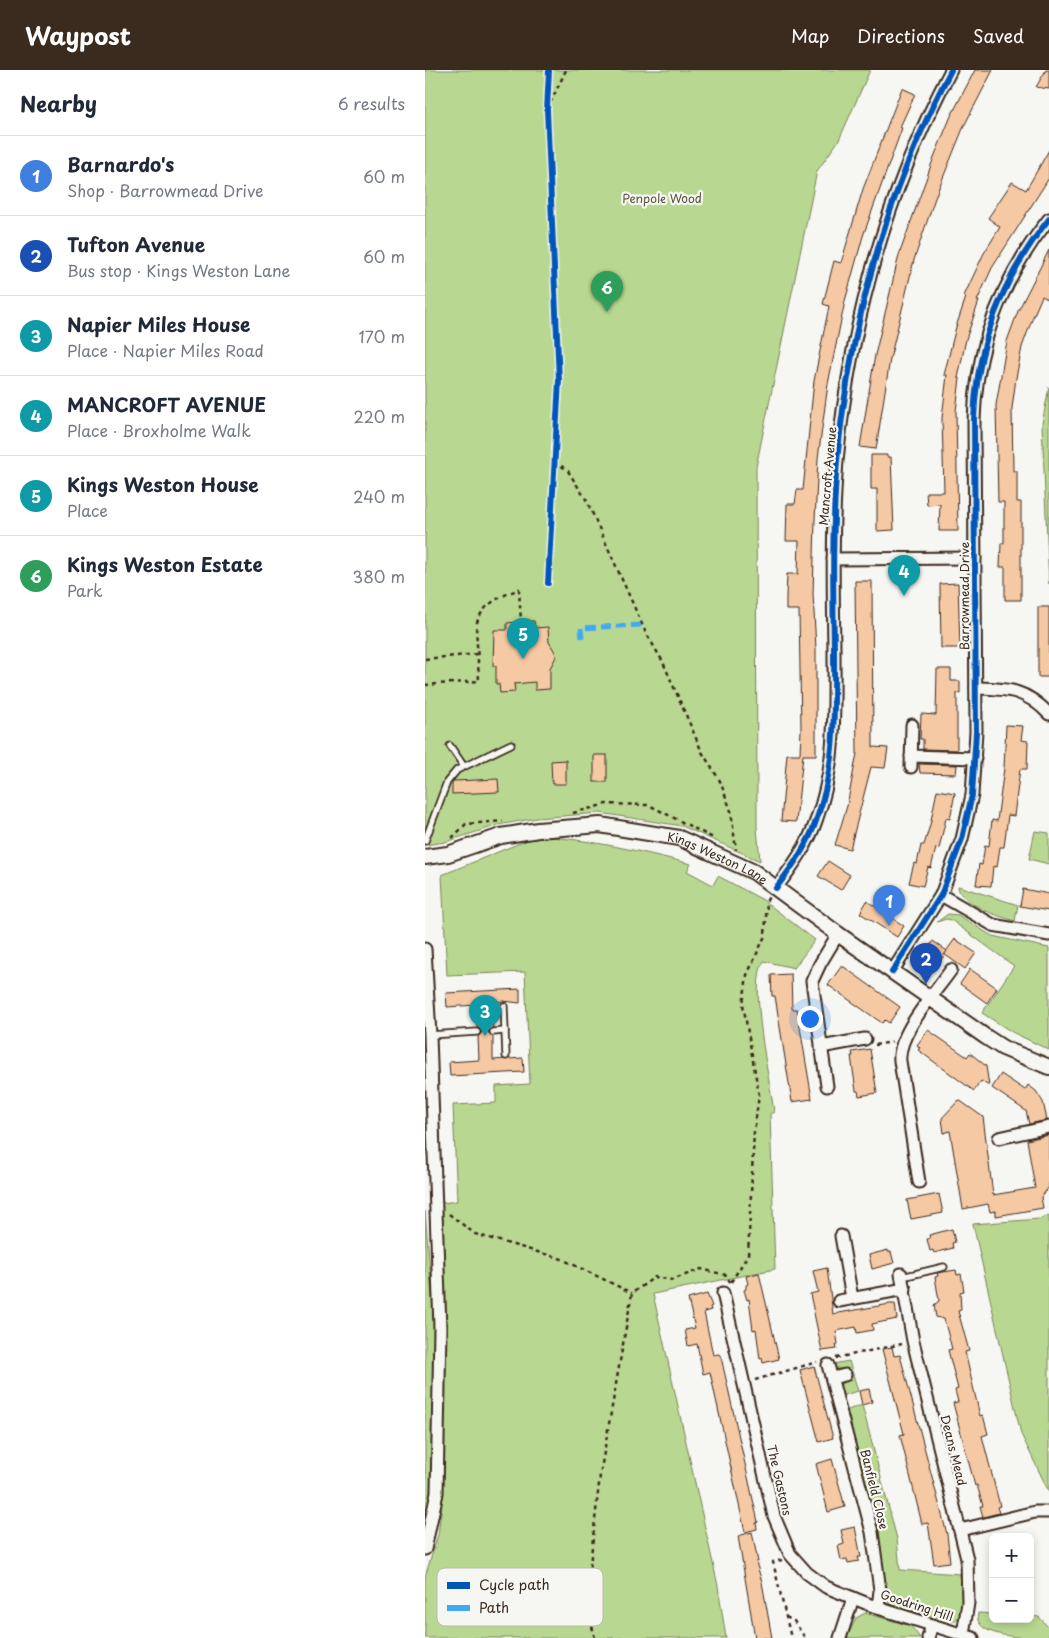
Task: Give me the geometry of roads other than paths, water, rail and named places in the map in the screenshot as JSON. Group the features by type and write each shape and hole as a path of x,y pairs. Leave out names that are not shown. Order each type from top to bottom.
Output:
{"street":[{"name":"Mancroft Avenue","path":"776,888 794,863 817,821 830,774 834,730 833,560 837,461 848,377 861,311 893,201 915,144 951,70"},
{"name":"Barrowmead Drive","path":"891,972 941,895 956,859 968,818 975,758 976,688 974,397 980,358 998,303 1022,255 1049,219"},
{"path":"833,560 975,558"},
{"path":"976,688 1014,690 1034,700 1049,714"},
{"path":"912,725 911,761 975,758"},
{"name":"Kings Weston Lane","path":"425,857 448,854 501,836 538,830 599,825 679,838 754,872 891,972 1003,1048 1049,1066"},
{"path":"941,895 993,925 1049,936"},
{"path":"827,1086 812,981 819,964 838,934"},
{"path":"425,949 431,1035 428,1116 441,1328 437,1493 425,1549"},
{"path":"919,1182 911,1168 899,1052 908,1032 951,970"},
{"path":"821,1047 865,1038"},
{"path":"999,1138 1049,1127"},
{"path":"841,1236 852,1298"},
{"name":"Deans Mead","path":"901,1275 913,1341 967,1558 969,1588 968,1636"},
{"path":"839,1301 905,1289"},
{"name":"The Gastons","path":"723,1293 774,1516 784,1544 793,1558 817,1581 853,1598"},
{"name":"Banfield Close","path":"828,1365 872,1532 880,1590 878,1608"},
{"path":"832,1378 845,1375"},
{"path":"961,1530 1035,1512 1049,1512"},
{"path":"841,1638 853,1598"},
{"name":"Goodring Hill","path":"853,1598 878,1608 968,1636"},
{"path":"929,1638 932,1625"}],"lane":[{"path":"425,841 447,782 463,765 511,744"},
{"path":"450,746 463,765"},
{"path":"504,1006 506,1056"},
{"path":"493,1032 505,1031"},
{"path":"431,1035 477,1032"},
{"path":"901,1275 944,1267"}],"place":[{"name":"Kings Weston Estate","path":"607,312"},
{"name":"MANCROFT AVENUE","path":"904,596"},
{"name":"Kings Weston House","path":"523,659"},
{"name":"Barnardo's","path":"889,926"},
{"name":"Tufton Avenue","path":"926,984"},
{"name":"Napier Miles House","path":"485,1036"}],"park label":[{"name":"Penpole Wood","path":"662,198"}]}
